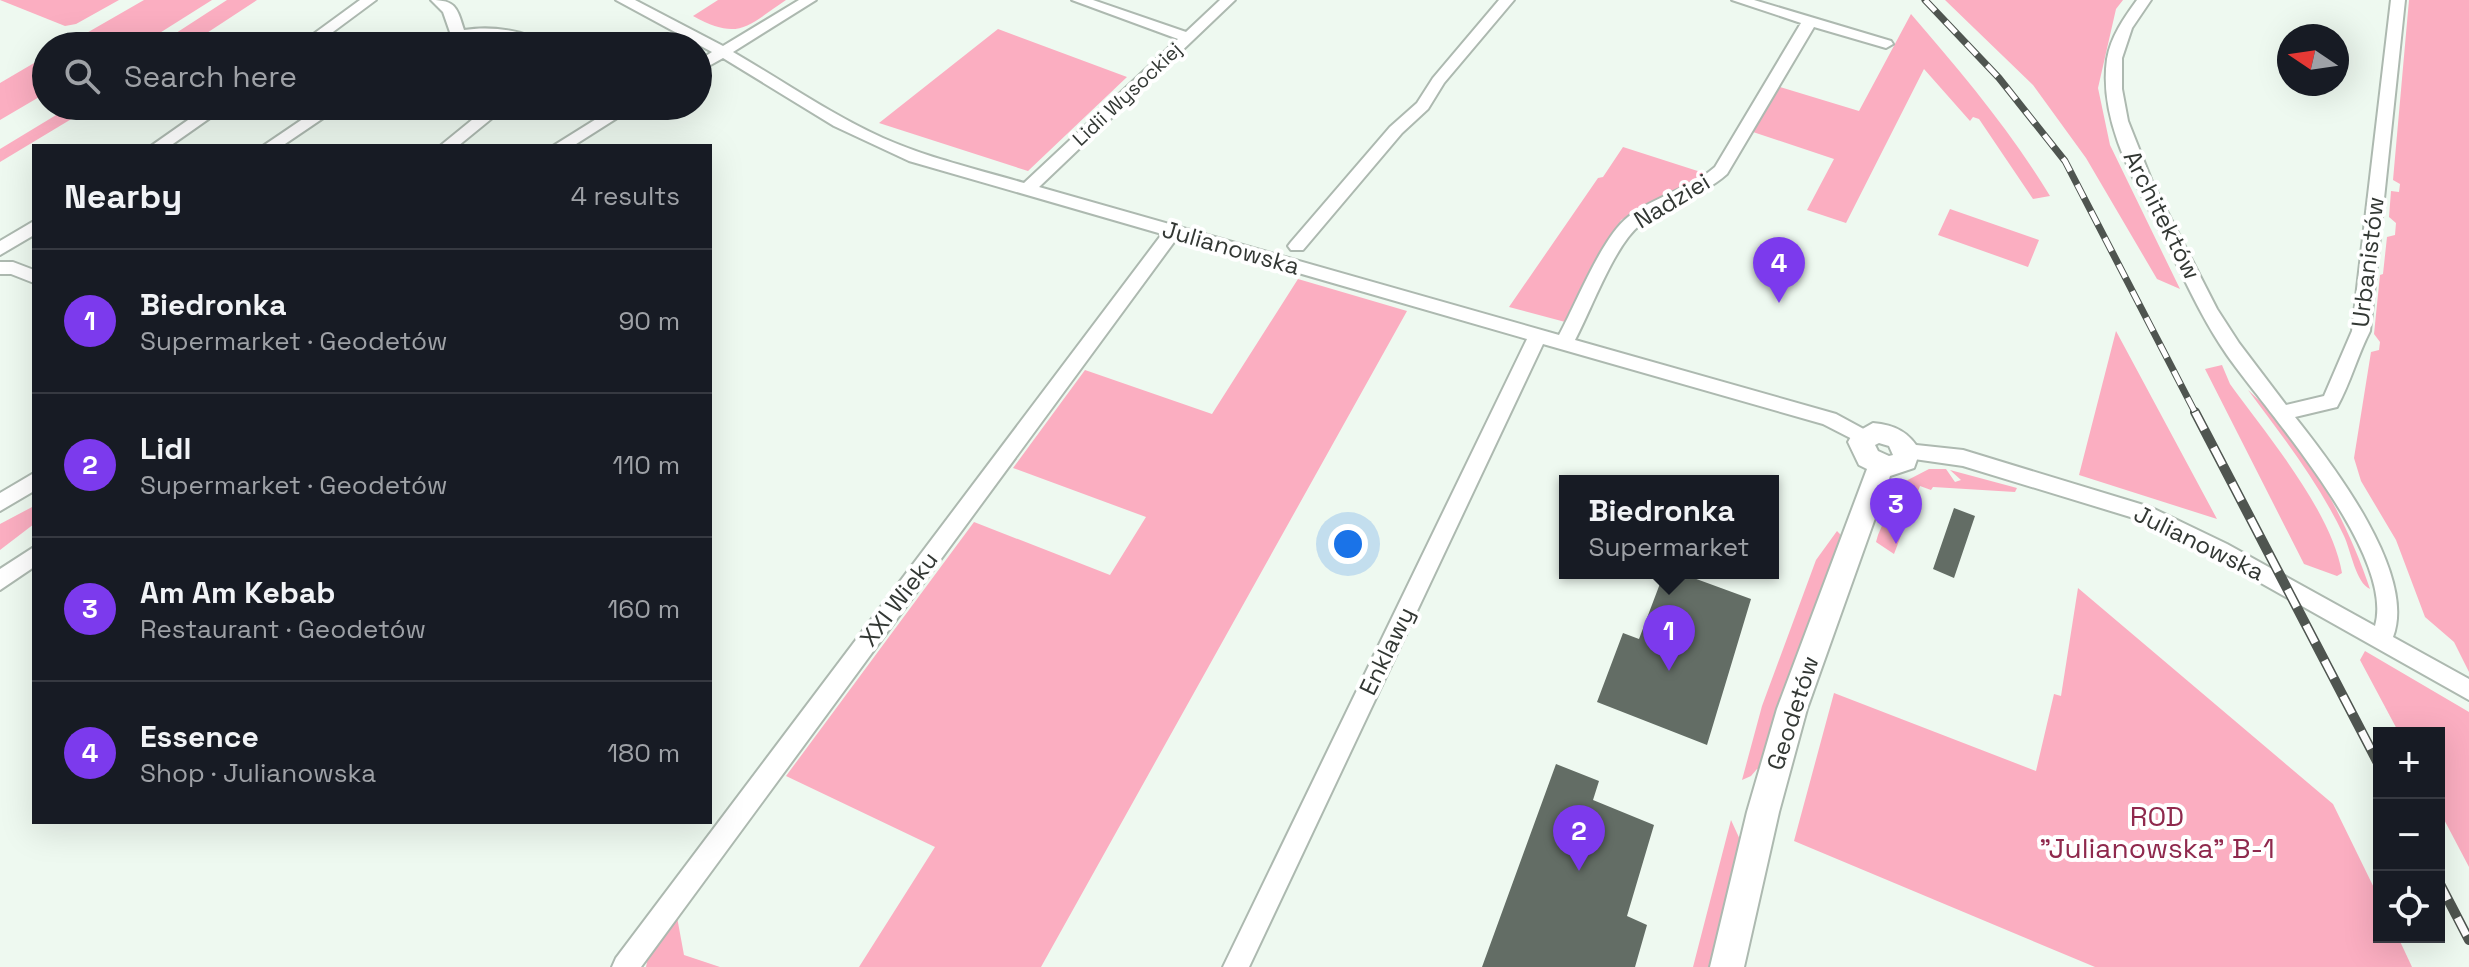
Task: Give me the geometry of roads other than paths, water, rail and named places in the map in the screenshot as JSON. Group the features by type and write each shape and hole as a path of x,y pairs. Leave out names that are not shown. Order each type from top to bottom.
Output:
{"street":[{"path":"324,32 369,0"},
{"path":"438,0 450,10 458,32"},
{"name":"Julianowska","path":"623,0 690,32"},
{"path":"712,59 809,0"},
{"path":"1079,0 1187,37"},
{"name":"Lidii Wysockiej","path":"1027,189 1228,0"},
{"path":"1297,246 1396,130 1423,106 1438,81 1507,0"},
{"path":"1739,0 1886,44"},
{"name":"Architektów","path":"2144,0 2122,36 2115,64 2115,96 2126,143 2229,343 2282,413"},
{"name":"Urbanistów","path":"2282,413 2330,402 2342,381 2347,358 2361,331 2398,0"},
{"name":"Nadziei","path":"1564,343 1627,226 1648,212 1710,182 1721,170 1810,21"},
{"name":"Julianowska","path":"712,45 862,135 915,157 1829,419 1864,438"},
{"path":"162,144 198,120"},
{"path":"274,144 311,120"},
{"path":"451,144 481,120"},
{"path":"564,144 605,120"},
{"path":"0,249 32,228"},
{"name":"XXI Wieku","path":"625,967 1173,231"},
{"path":"0,268 13,268 32,276"},
{"name":"Enklawy","path":"1236,967 1538,335"},
{"path":"2282,413 2336,486 2372,551 2387,596 2387,623 2381,640"},
{"path":"1873,433 1887,434 1900,441 1907,451 1908,457 1901,465 1881,465 1863,453 1864,438 1873,433"},
{"name":"Julianowska","path":"1907,451 1963,458 2143,513 2220,550 2469,690"},
{"name":"Geodetów","path":"1727,967 1762,815 1792,709 1881,465"},
{"path":"0,503 32,482"},
{"path":"0,581 32,557"}],"railway":[{"path":"1925,0 1999,78 2065,161 2196,414"},
{"path":"2195,412 2373,753"},
{"path":"2445,894 2469,940"}],"place":[{"name":"Essence","path":"1779,303"},
{"name":"Am Am Kebab","path":"1896,544"},
{"name":"Biedronka","path":"1669,671"},
{"name":"Lidl","path":"1579,871"}],"park label":[{"name":"ROD \"Julianowska\" B-1","path":"2157,832"}]}
